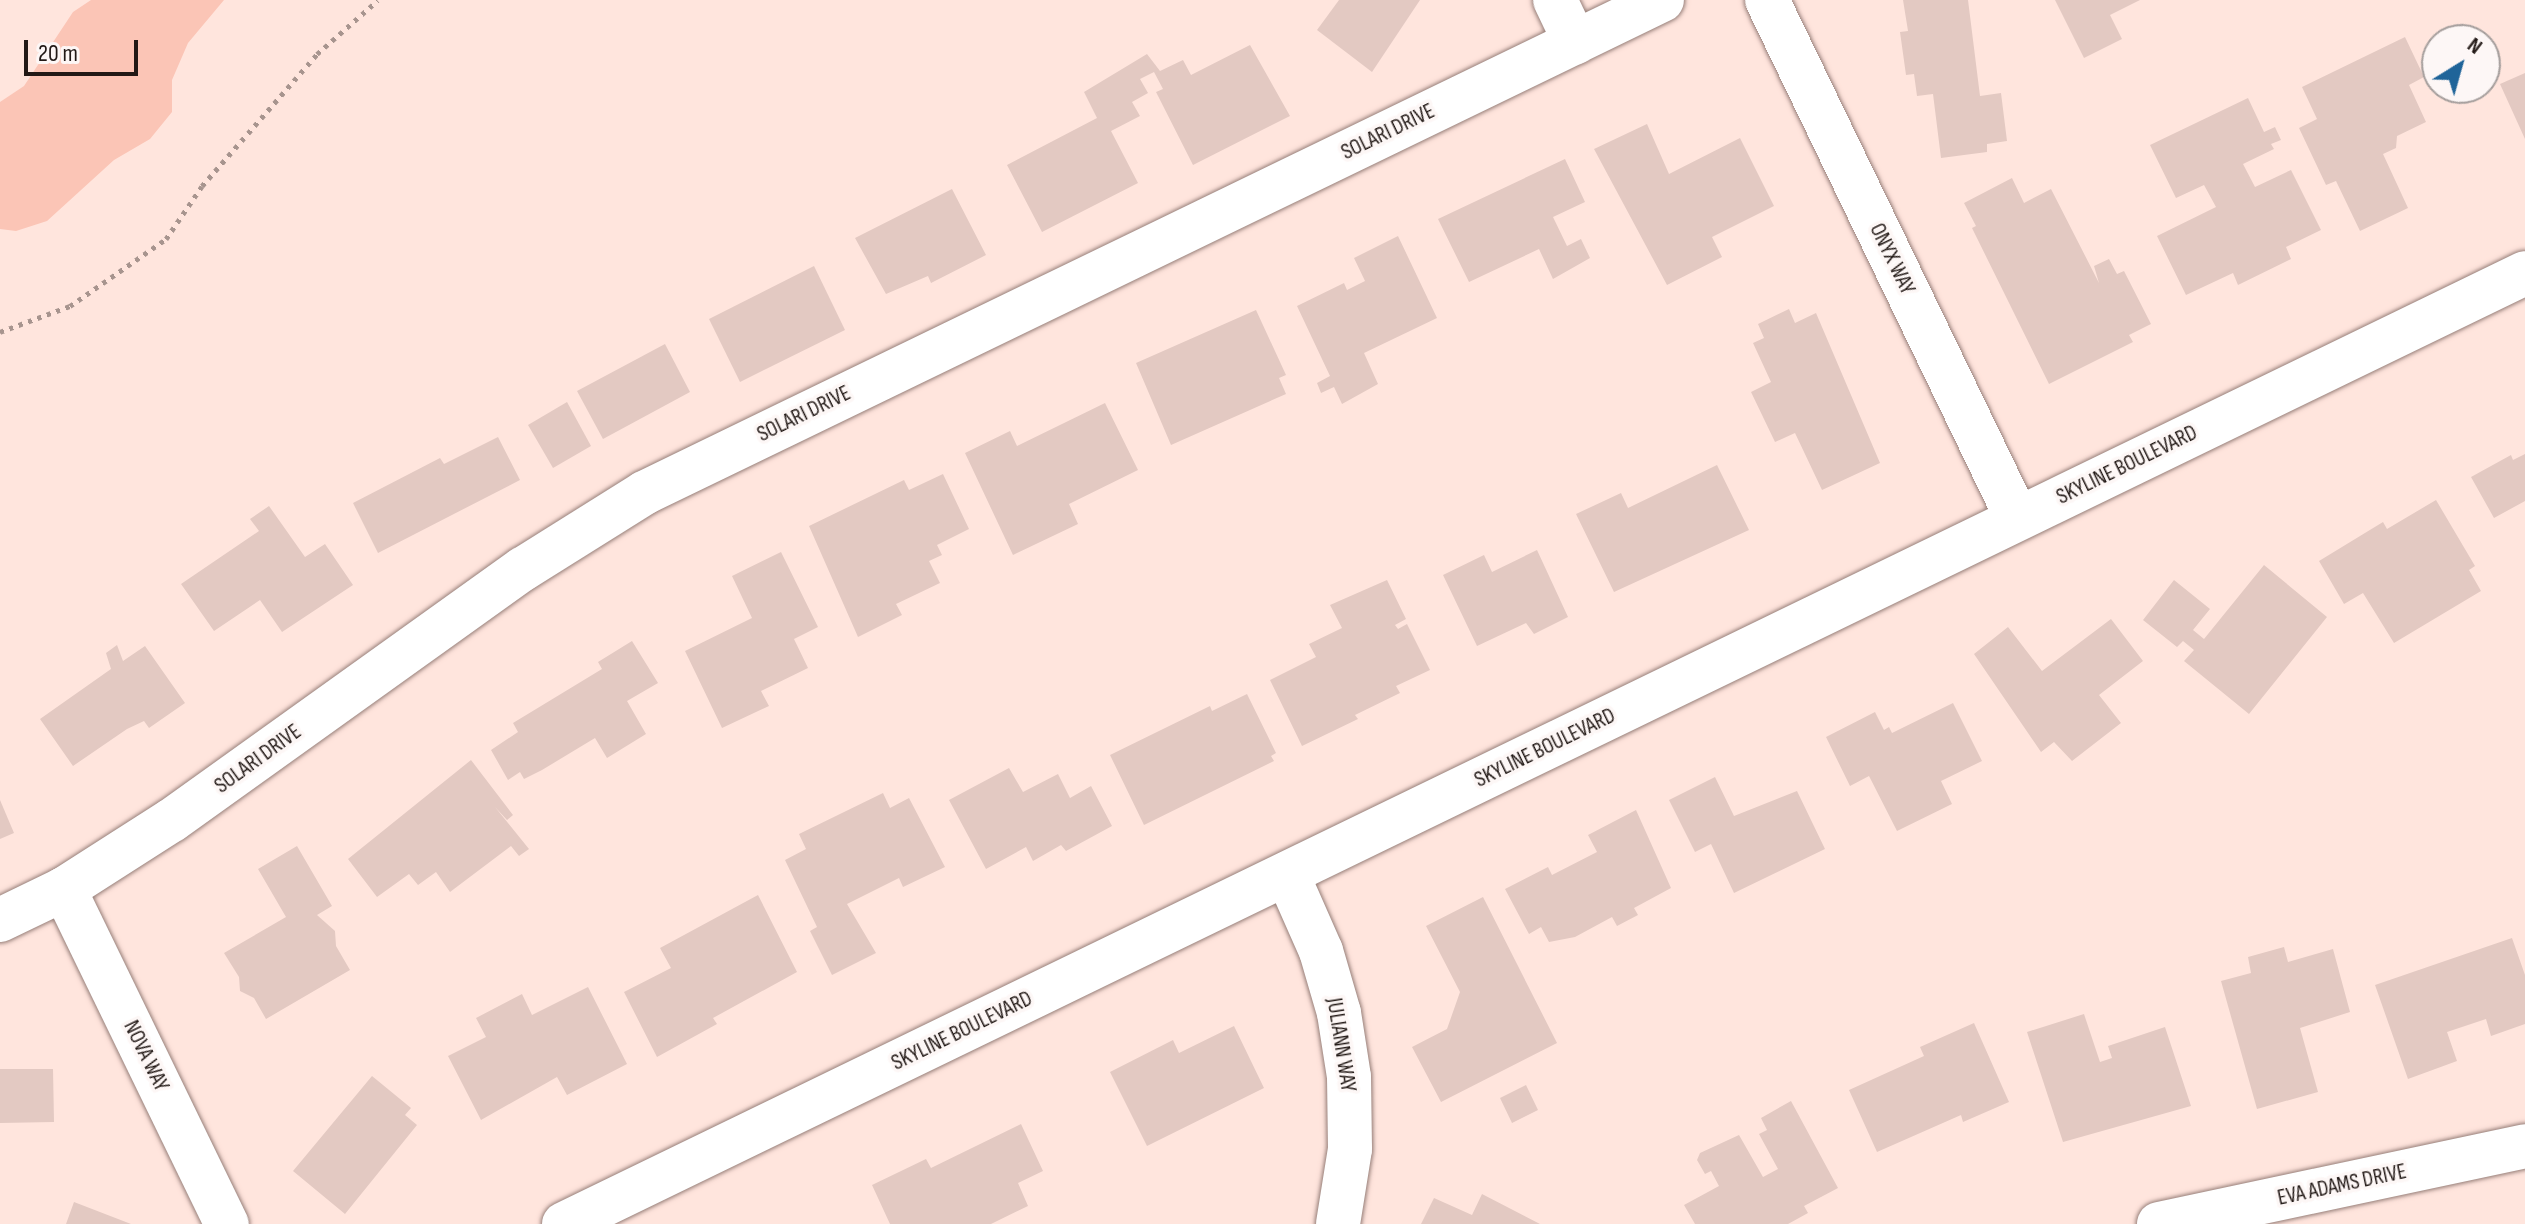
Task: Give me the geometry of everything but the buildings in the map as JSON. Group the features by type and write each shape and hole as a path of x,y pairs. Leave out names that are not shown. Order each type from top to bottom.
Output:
{"street":[{"path":"1555,0 1575,42"},
{"name":"SOLARI DRIVE","path":"0,920 64,889 172,820 523,569 644,493 1662,0"},
{"name":"ONYX WAY","path":"1767,0 2017,518"},
{"name":"SKYLINE BOULEVARD","path":"564,1224 2525,273"},
{"name":"JULIANN WAY","path":"1287,874 1321,951 1339,1013 1349,1077 1350,1149 1338,1224"},
{"name":"NOVA WAY","path":"64,889 227,1224"},
{"name":"EVA ADAMS DRIVE","path":"2159,1224 2525,1146"}],"path":[{"path":"0,332 70,306 166,239 202,186 308,65 378,0"}],"shaded area":[{"path":"91,0 224,0 188,43 172,80 172,112 150,139 114,160 47,221 16,231 0,229 0,102 24,86 73,12"}]}
